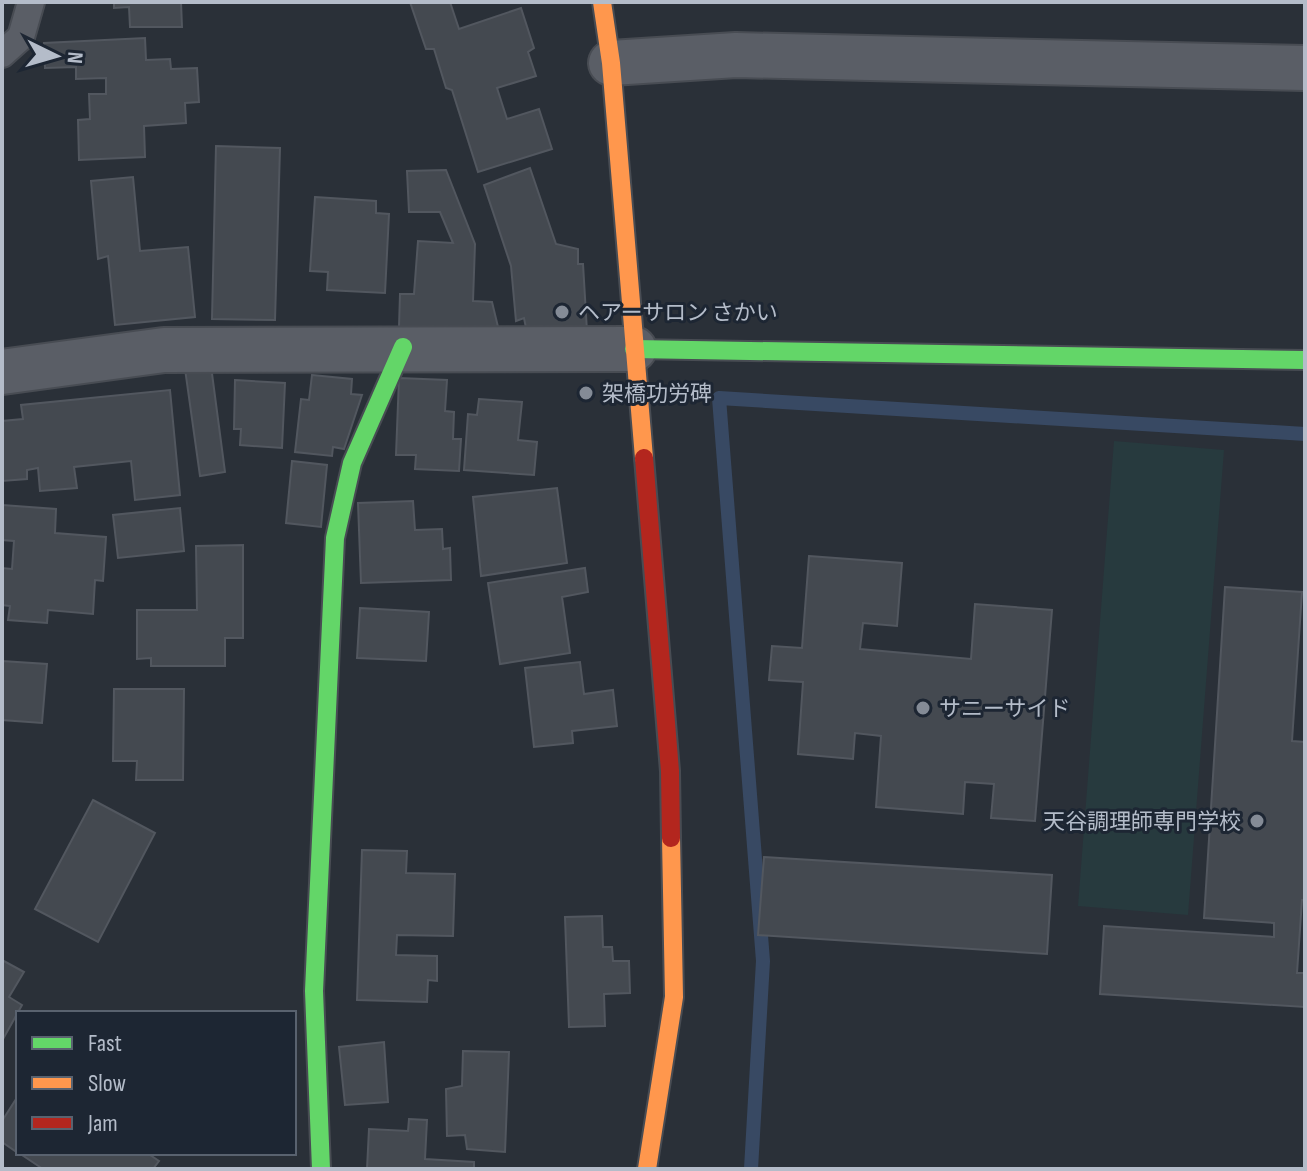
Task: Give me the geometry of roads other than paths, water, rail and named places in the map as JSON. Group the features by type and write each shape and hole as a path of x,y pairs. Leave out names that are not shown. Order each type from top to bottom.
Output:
{"street":[{"path":"602,2 611,63 670,771 674,997 647,1169"},
{"path":"611,63 736,55 1305,68"},
{"path":"321,1169 314,991 335,538 352,463 403,347"},
{"path":"2,372 164,350 403,347 1305,360"}],"lane":[{"path":"2,54 21,37 31,2"}],"waterway":[{"path":"751,1169 763,961 719,398 1305,434"}],"place":[{"name":"ヘアーサロン さかい","path":"562,312"},
{"name":"架橋功労碑","path":"586,393"},
{"name":"サニーサイド","path":"923,708"},
{"name":"天谷調理師専門学校","path":"1257,821"}]}
